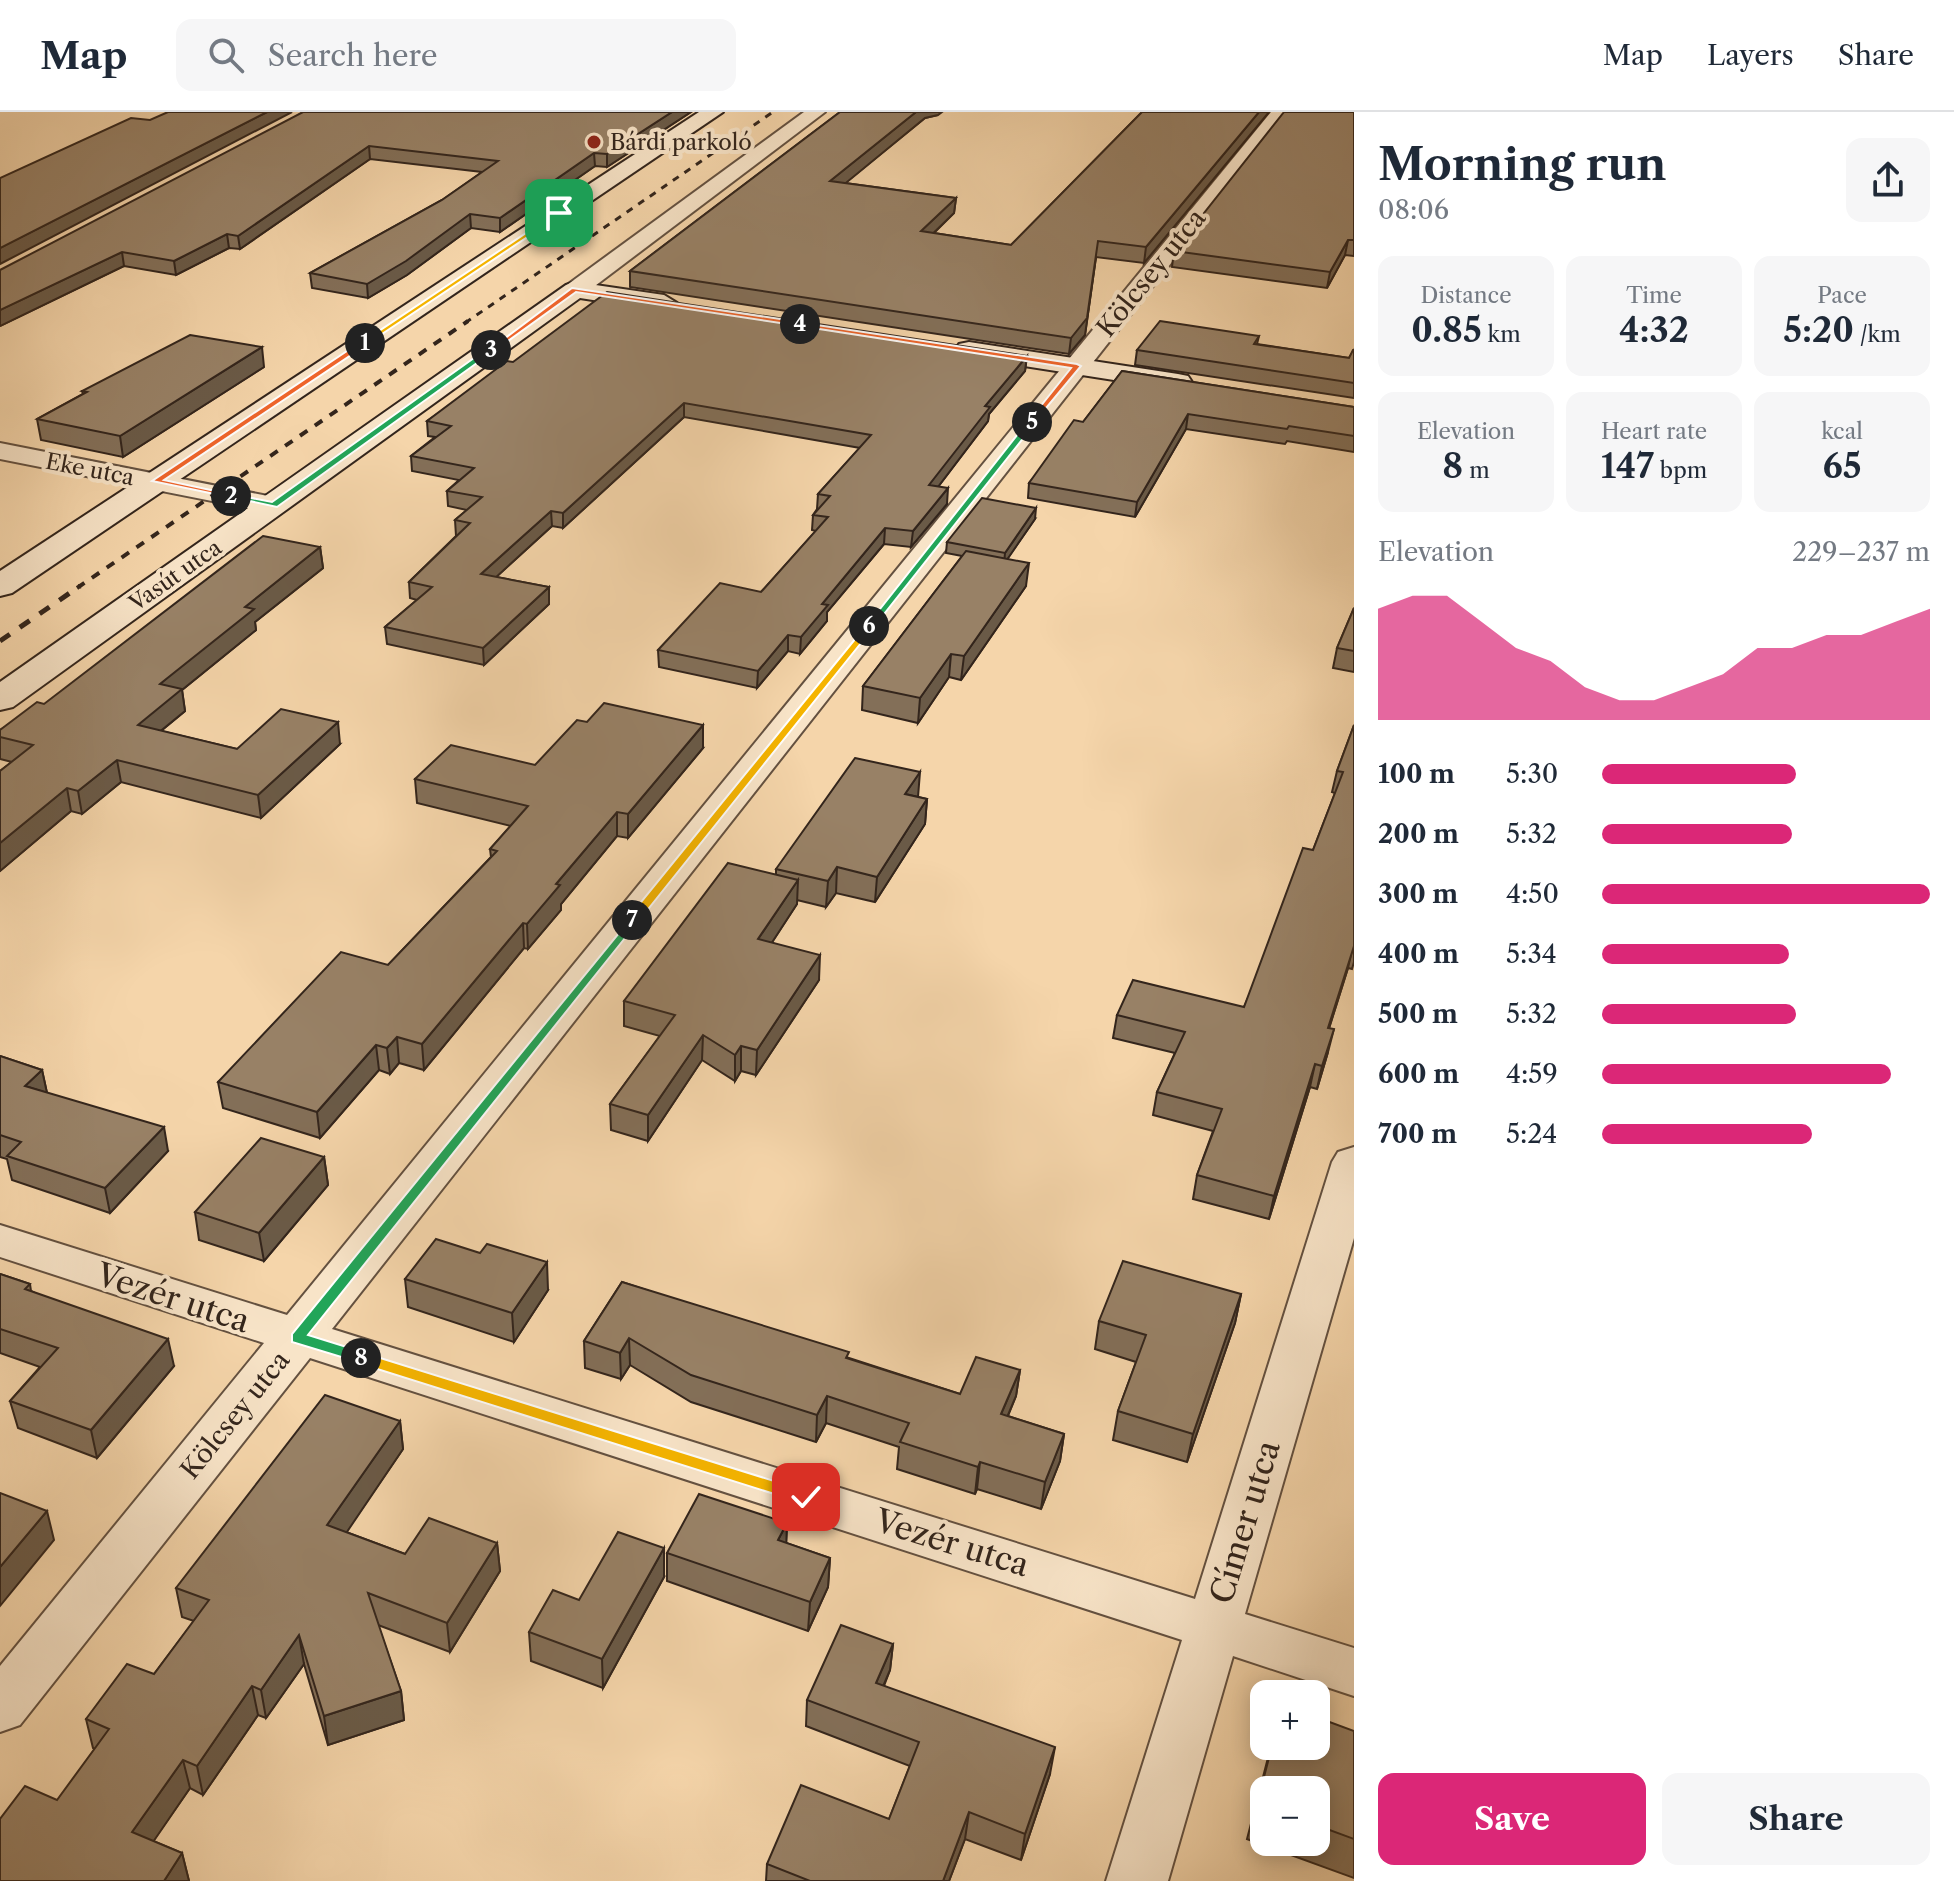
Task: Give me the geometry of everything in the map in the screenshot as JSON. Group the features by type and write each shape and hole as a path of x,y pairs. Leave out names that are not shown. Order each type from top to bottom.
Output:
{"main road":[{"path":"0,586 713,112"},
{"path":"575,290 685,307"},
{"name":"Vasút utca","path":"0,699 575,290"},
{"path":"936,345 1200,386"}],"street":[{"name":"Vasút utca","path":"575,290 816,112"},
{"name":"Kölcsey utca","path":"0,1708 1281,112"},
{"name":"Eke utca","path":"0,451 273,505"},
{"name":"Címer utca","path":"1137,1881 1354,1162"},
{"name":"Vezér utca","path":"0,1241 1354,1672"}],"building":[{"path":"168,112 267,112 0,248 0,178 131,118 150,120"},
{"path":"303,112 672,112 607,154 594,153 500,218 470,214 406,261 367,284 310,273 442,200 498,161 369,146 238,236 227,234 174,261 122,252 0,310 0,270"},
{"path":"840,112 916,112 830,181 956,198 921,231 1011,245 1142,112 1259,112 1146,247 1098,241 1087,318 1071,338 630,271"},
{"path":"1284,112 1354,112 1354,240 1348,240 1330,272 1174,251"},
{"path":"607,292 1027,356 985,406 990,407 929,485 948,488 913,531 885,528 822,604 828,605 801,637 788,635 758,671 658,650 720,583 761,592 828,517 813,515 830,496 818,494 871,435 684,403 563,513 551,511 481,574 549,587 483,648 385,627 432,587 409,582 470,523 455,520 482,497 447,491 474,468 411,456 451,426 427,421"},
{"path":"1160,321 1259,336 1254,344 1349,358 1354,350 1354,383 1137,350"},
{"path":"190,335 262,347 120,436 37,419 87,392 82,391"},
{"path":"1122,371 1354,407 1354,436 1188,414 1137,502 1029,483 1074,420 1083,422"},
{"path":"982,498 1036,508 1005,553 947,542"},
{"path":"263,536 320,547 245,607 254,609 160,684 182,689 138,725 237,749 281,709 338,722 258,795 117,760 78,791 67,788 0,843 0,771 33,745 0,737 0,730 37,702 44,704"},
{"path":"966,551 1029,563 964,656 951,654 920,698 863,686"},
{"path":"1354,608 1354,651 1337,648"},
{"path":"604,703 703,725 628,814 617,812 556,884 560,885 527,924 523,923 422,1044 397,1037 387,1048 376,1045 317,1112 218,1082 341,952 388,965 497,851 490,849 528,806 415,779 451,745 535,765 577,720 587,722"},
{"path":"1354,725 1354,946 1328,1028 1334,1029 1322,1066 1315,1064 1274,1196 1197,1175 1222,1109 1157,1092 1185,1032 1117,1015 1133,980 1244,1007 1303,848 1313,850 1343,772 1337,771"},
{"path":"855,758 920,772 905,794 927,799 877,877 837,867 828,881 776,869"},
{"path":"728,863 798,880 758,939 820,955 757,1050 741,1046 735,1055 703,1035 648,1115 610,1104 675,1015 624,1001"},
{"path":"0,1056 42,1070 25,1086 164,1127 105,1188 7,1156 21,1142 0,1135"},
{"path":"261,1138 324,1157 259,1233 195,1212"},
{"path":"436,1239 480,1253 487,1244 547,1262 512,1313 405,1279"},
{"path":"1123,1261 1241,1294 1193,1434 1118,1411 1146,1335 1099,1321"},
{"path":"0,1274 30,1284 25,1289 168,1339 91,1430 10,1401 58,1348 0,1329"},
{"path":"622,1282 849,1352 846,1358 960,1394 976,1357 1020,1370 1001,1414 1064,1434 1045,1482 980,1462 978,1467 900,1442 909,1423 827,1396 817,1415 691,1375 629,1338 620,1353 584,1341"},
{"path":"325,1395 400,1421 327,1525 405,1554 429,1518 497,1543 447,1623 368,1593 401,1691 324,1716 299,1635 261,1690 252,1686 197,1766 183,1760 132,1832 182,1853 164,1881 0,1881 0,1819 25,1786 57,1800 109,1729 86,1719 127,1664 154,1674 209,1600 176,1588"},
{"path":"0,1493 47,1511 0,1567"},
{"path":"699,1494 787,1523 778,1540 830,1558 810,1602 667,1553"},
{"path":"618,1532 664,1548 602,1659 529,1632 553,1590 579,1600"},
{"path":"841,1625 893,1644 876,1683 1055,1747 1025,1834 969,1812 943,1881 810,1881 767,1864 801,1785 889,1819 919,1742 807,1700"},
{"path":"1330,1722 1354,1731 1354,1839 1330,1830 1330,1776 1264,1776 1268,1760 1330,1760"}],"railway":[{"path":"465,323 773,112"},
{"path":"77,588 468,321"},
{"path":"0,641 80,586"}],"place":[{"name":"Bárdi parkoló","path":"594,142"}],"route":[{"path":"559,213 157,481 273,505 575,290 1077,366 297,1338 806,1497"}]}
